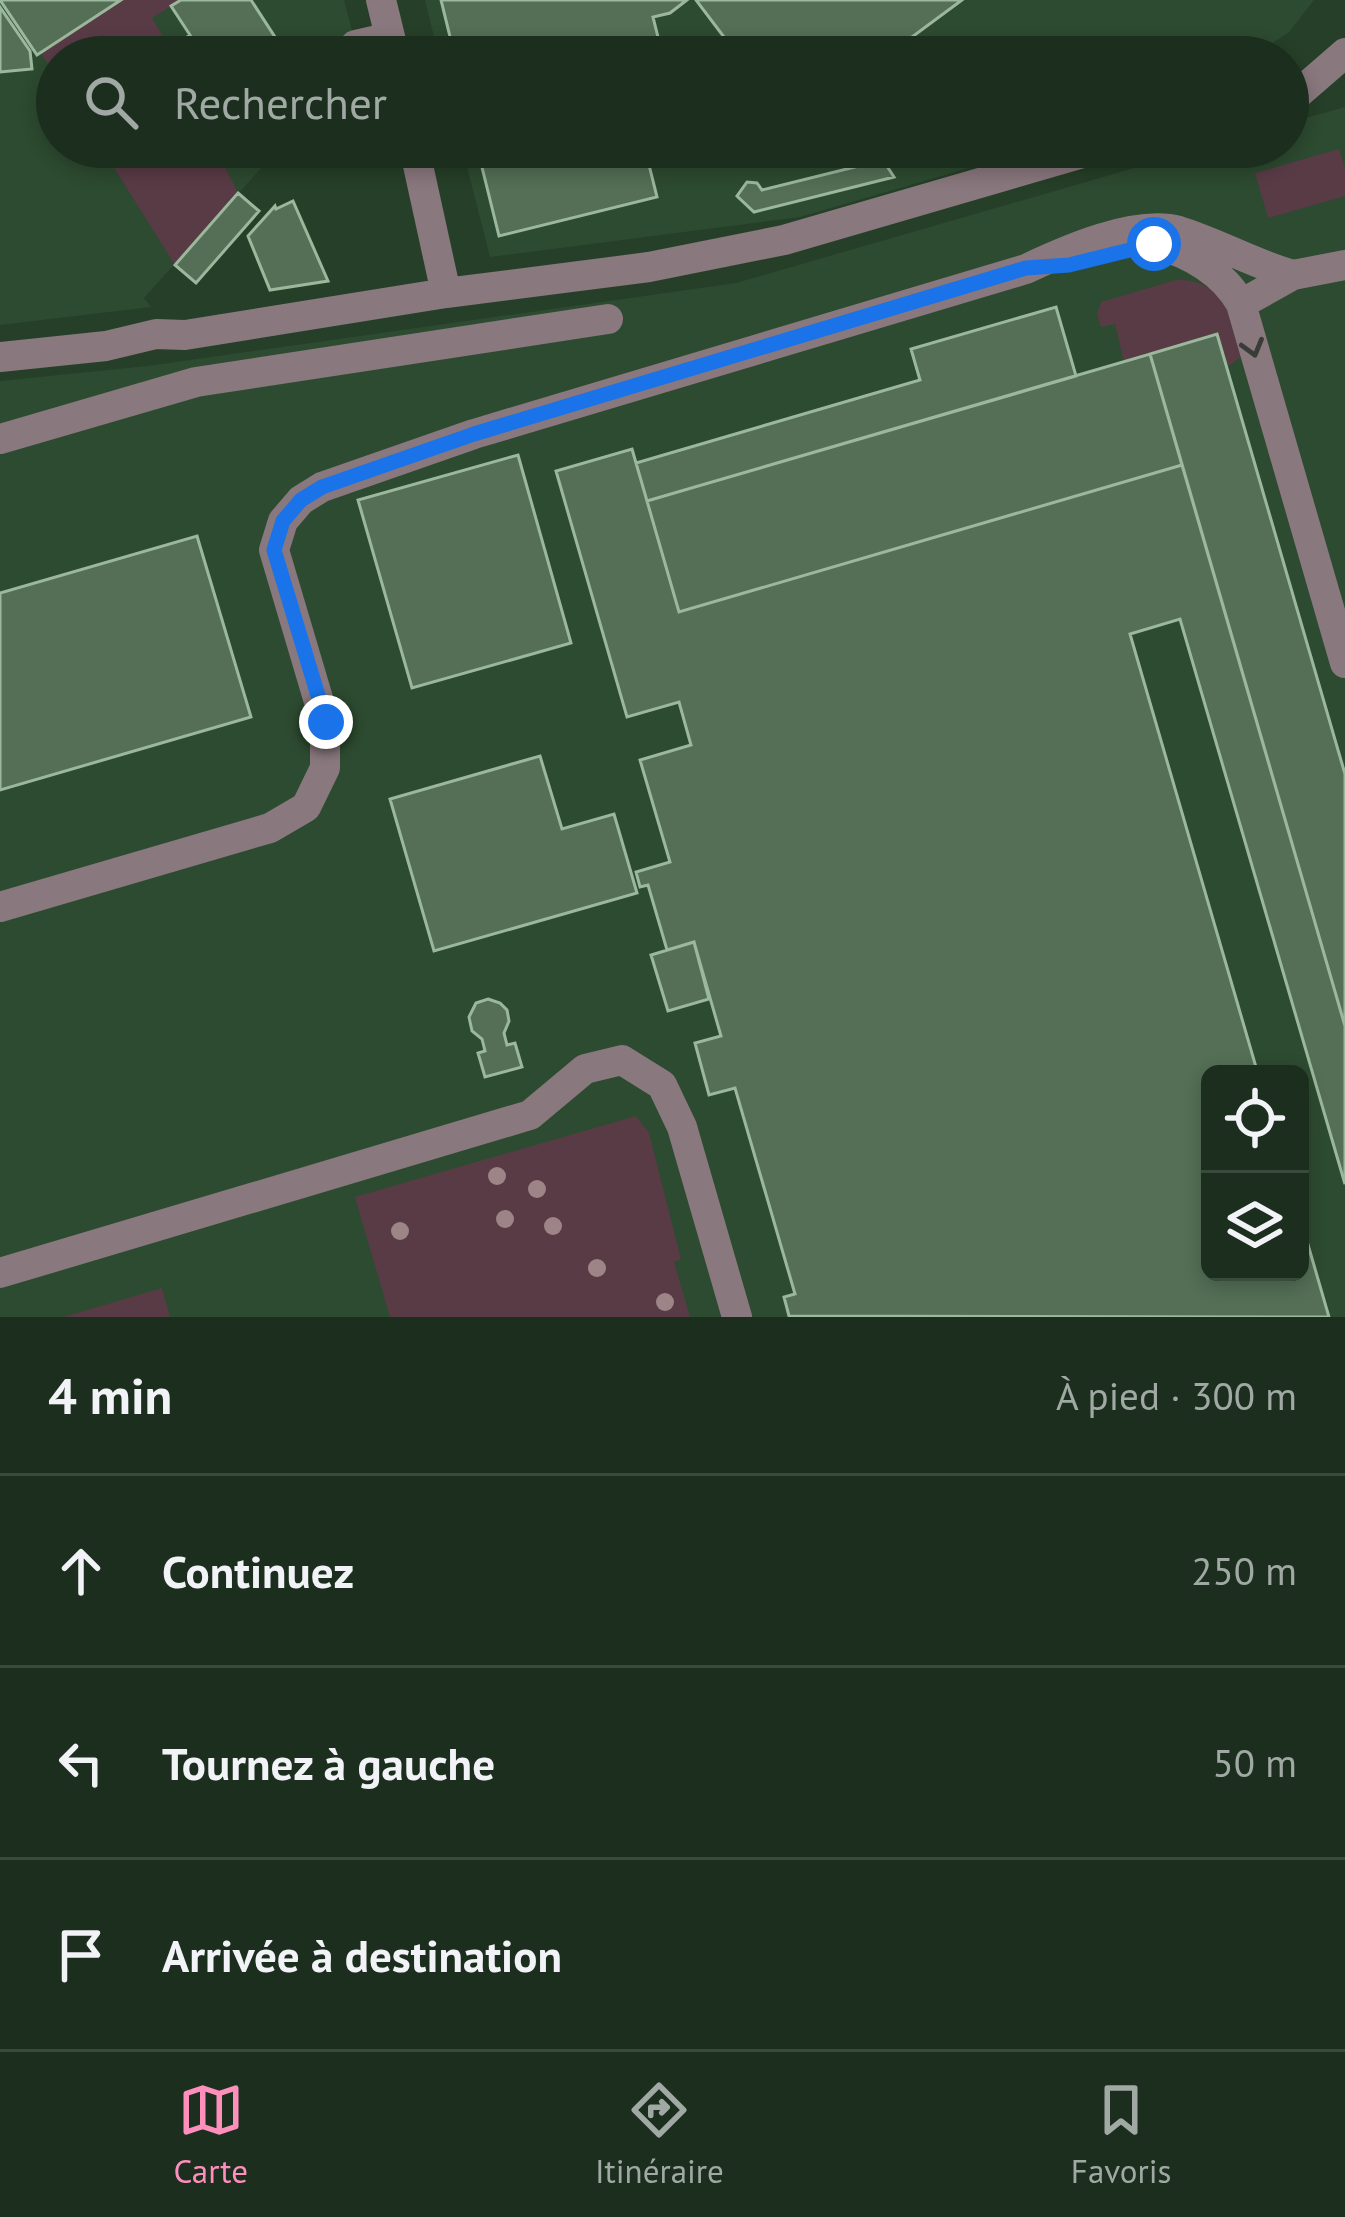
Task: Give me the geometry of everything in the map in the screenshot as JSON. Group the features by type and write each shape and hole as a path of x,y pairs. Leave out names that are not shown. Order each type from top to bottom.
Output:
{"street":[{"path":"381,0 389,36"},
{"path":"1309,87 1344,73"},
{"path":"419,168 446,293"},
{"path":"0,357 106,346 156,334 185,335 649,266 784,240 1031,168"},
{"path":"0,907 270,828 306,807 325,768 326,722 274,550 283,521 301,500 322,487 474,434 1143,229 1180,231 1257,265 1293,275"},
{"path":"1026,268 1069,265 1154,244 1205,266 1231,287 1240,304 1345,663"},
{"path":"1240,304 1293,275 1345,265"},
{"path":"0,439 196,382 608,319"},
{"path":"0,1240 5,1272 530,1114 585,1069 622,1060 662,1085 682,1127 737,1317"}],"shaded area":[{"path":"0,0 344,0 353,36 36,36 36,168 261,168 144,298 151,307 0,325"},
{"path":"121,0 181,0 152,18 163,36 67,36"},
{"path":"425,0 1314,0 1283,36 434,36"},
{"path":"1345,107 1345,1317 0,1317 0,381 147,366 736,283 1134,168 1309,168 1309,117"},
{"path":"1339,149 1345,196 1268,218 1255,173 1309,168 1309,158"},
{"path":"114,168 226,168 238,193 175,265"},
{"path":"467,168 969,168 800,217 490,257"},
{"path":"1176,280 1205,286 1223,303 1243,355 1227,367 1217,334 1124,362 1115,324 1101,327 1097,314 1101,302"},
{"path":"636,1116 649,1133 681,1259 674,1262 690,1317 390,1317 355,1197"},
{"path":"162,1288 170,1317 64,1317"}],"building":[{"path":"0,0 121,0 66,36 36,36 36,54"},
{"path":"181,0 251,0 274,36 189,36 171,6"},
{"path":"441,0 687,0 670,13 653,17 658,36 450,36"},
{"path":"696,0 962,0 913,36 723,36"},
{"path":"0,7 30,51 32,69 0,72"},
{"path":"482,168 650,168 657,197 499,236"},
{"path":"851,168 888,168 894,177 754,212 737,196 747,182 757,183 762,190"},
{"path":"238,193 259,211 196,283 175,265"},
{"path":"293,201 328,281 270,290 248,236 275,206"},
{"path":"1056,307 1076,376 647,501 636,463 920,380 911,349"},
{"path":"1217,334 1345,774 1345,1026 1150,354"},
{"path":"1150,354 1182,465 679,612 647,501"},
{"path":"632,449 679,612 1182,465 1345,1026 1345,1184 1180,619 1130,634 1255,1065 1201,1065 1201,1281 1309,1281 1309,1248 1329,1317 789,1316 784,1297 795,1294 735,1088 709,1095 695,1043 721,1036 694,942 667,950 648,885 640,887 636,872 670,862 640,760 691,745 679,702 627,717 556,471"},
{"path":"518,455 571,643 412,688 358,500"},
{"path":"197,536 251,717 0,790 0,593"},
{"path":"540,756 562,829 614,814 637,893 434,951 390,799"},
{"path":"694,942 709,999 668,1011 651,955"},
{"path":"488,999 507,1010 507,1045 515,1043 522,1067 485,1077 478,1053 485,1051 482,1039 472,1031 469,1017 476,1003"}],"route":[{"path":"326,722 274,550 283,521 301,500 322,487 474,434 1026,268 1069,265 1154,244"}]}
